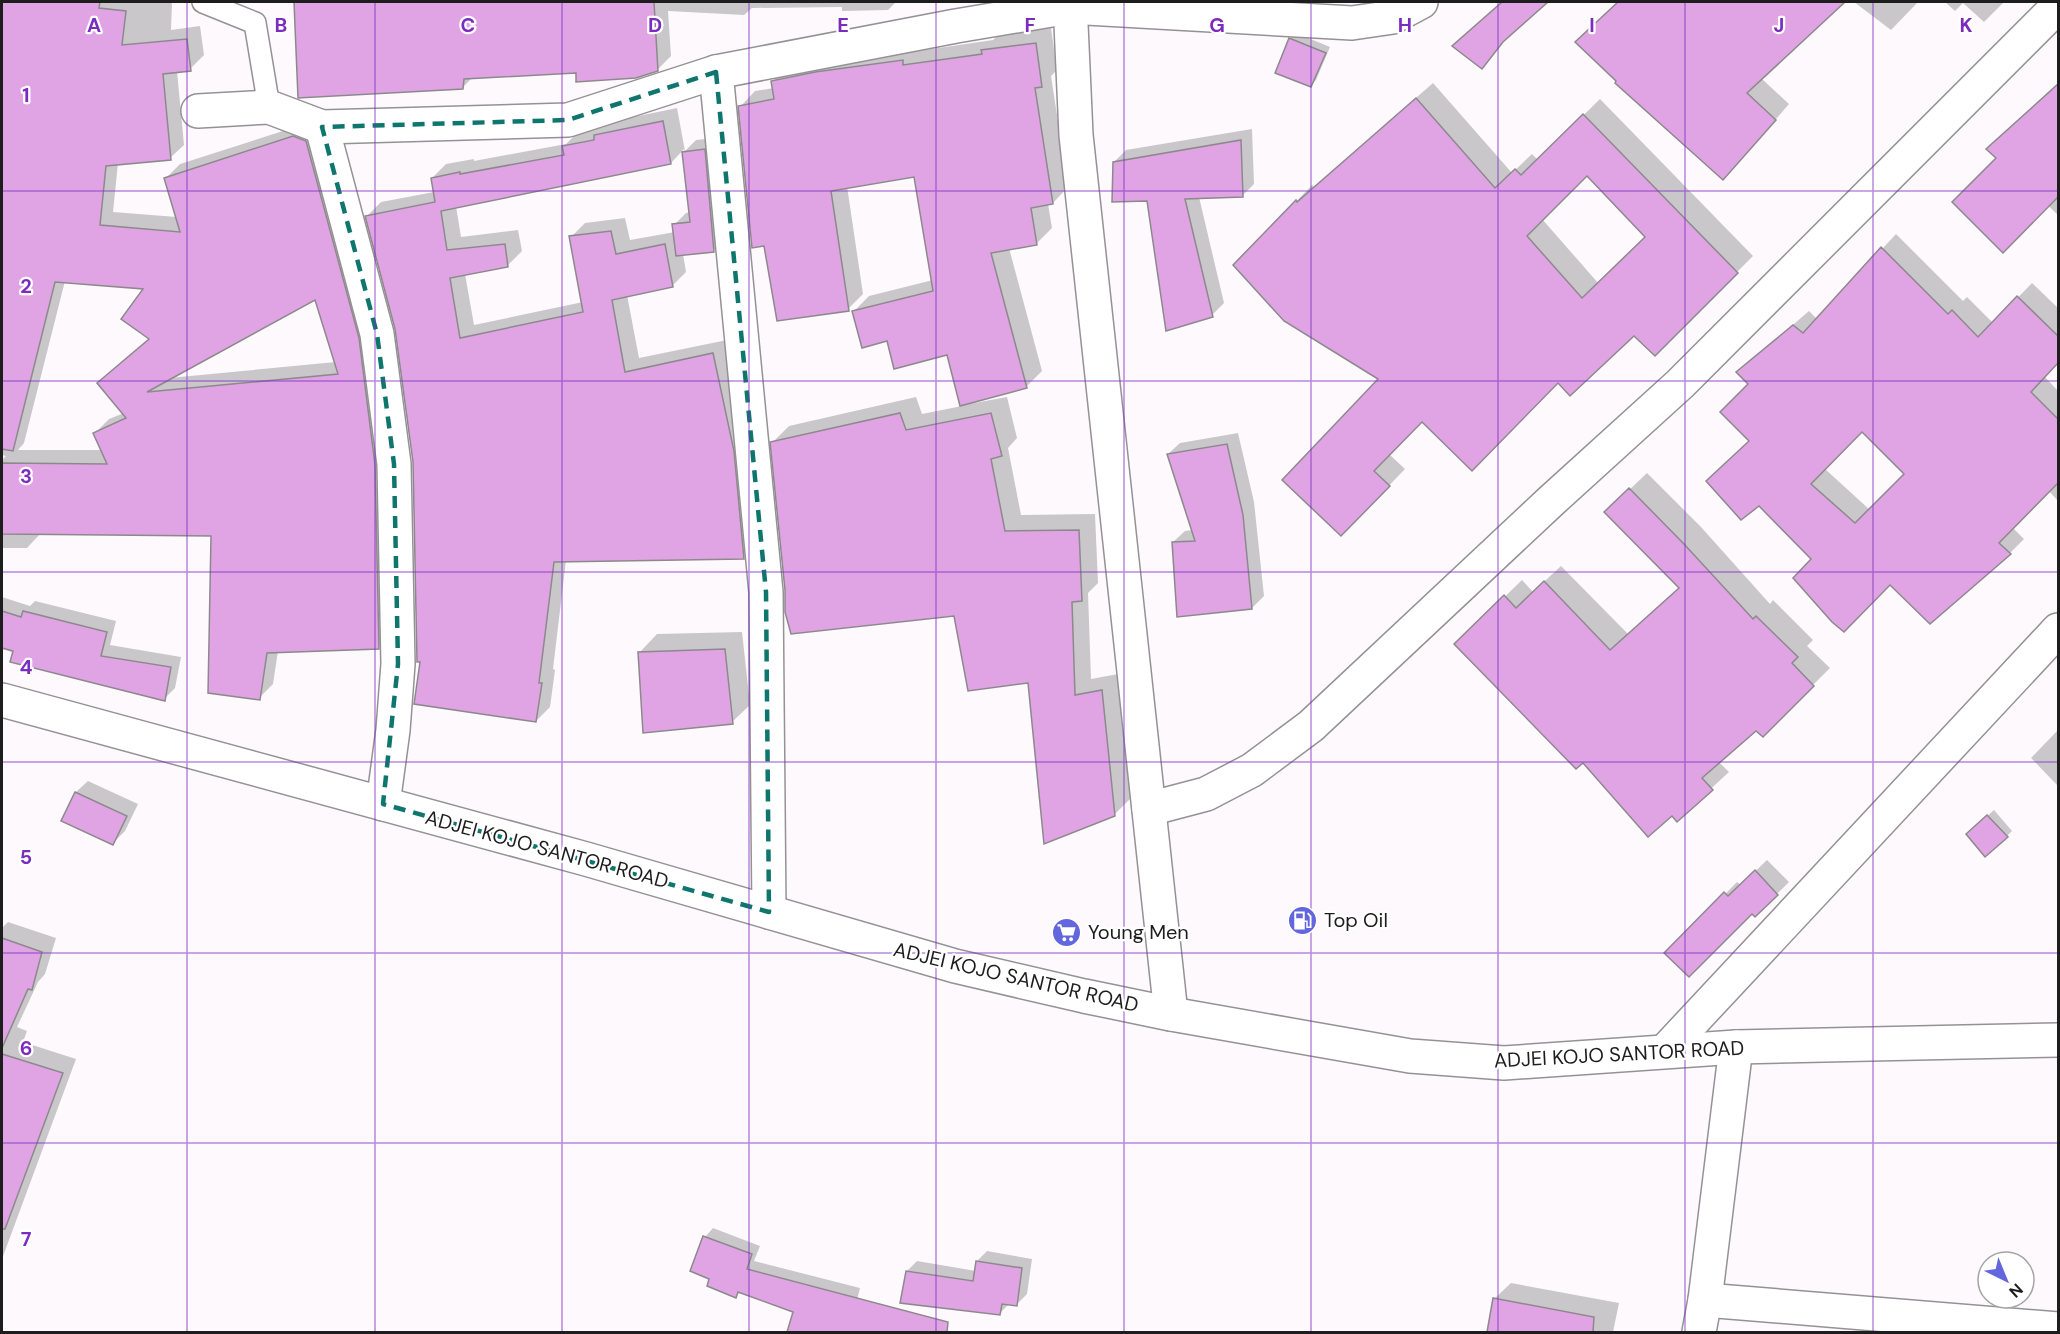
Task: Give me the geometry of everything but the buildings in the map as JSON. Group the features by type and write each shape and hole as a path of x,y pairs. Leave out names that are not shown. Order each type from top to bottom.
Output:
{"street":[{"path":"198,111 269,107 322,127 568,120 716,72 1069,4 1352,24 1393,17 1421,2"},
{"path":"1069,4 1076,135 1171,1014"},
{"path":"1149,809 1206,794 1252,770 1311,726 1550,502 1680,384 2058,6"},
{"path":"716,72 766,592 769,912"},
{"path":"322,127 377,334 394,464 398,663 393,730 383,804"},
{"path":"1665,1052 2058,630"},
{"name":"ADJEI KOJO SANTOR ROAD","path":"2,700 586,859 955,966 1171,1014 1410,1056 1504,1063 1736,1047 2058,1040"},
{"path":"1699,1332 1705,1300 1736,1047"},
{"path":"1705,1300 2058,1329"}],"lane":[{"path":"203,2 255,23 269,107"}],"highlighted area":[{"path":"716,72 766,592 769,912 383,804 398,664 394,464 377,334 322,127 568,120"}],"place":[{"name":"Top Oil","path":"1303,920"},
{"name":"Young Men","path":"1067,932"}]}
